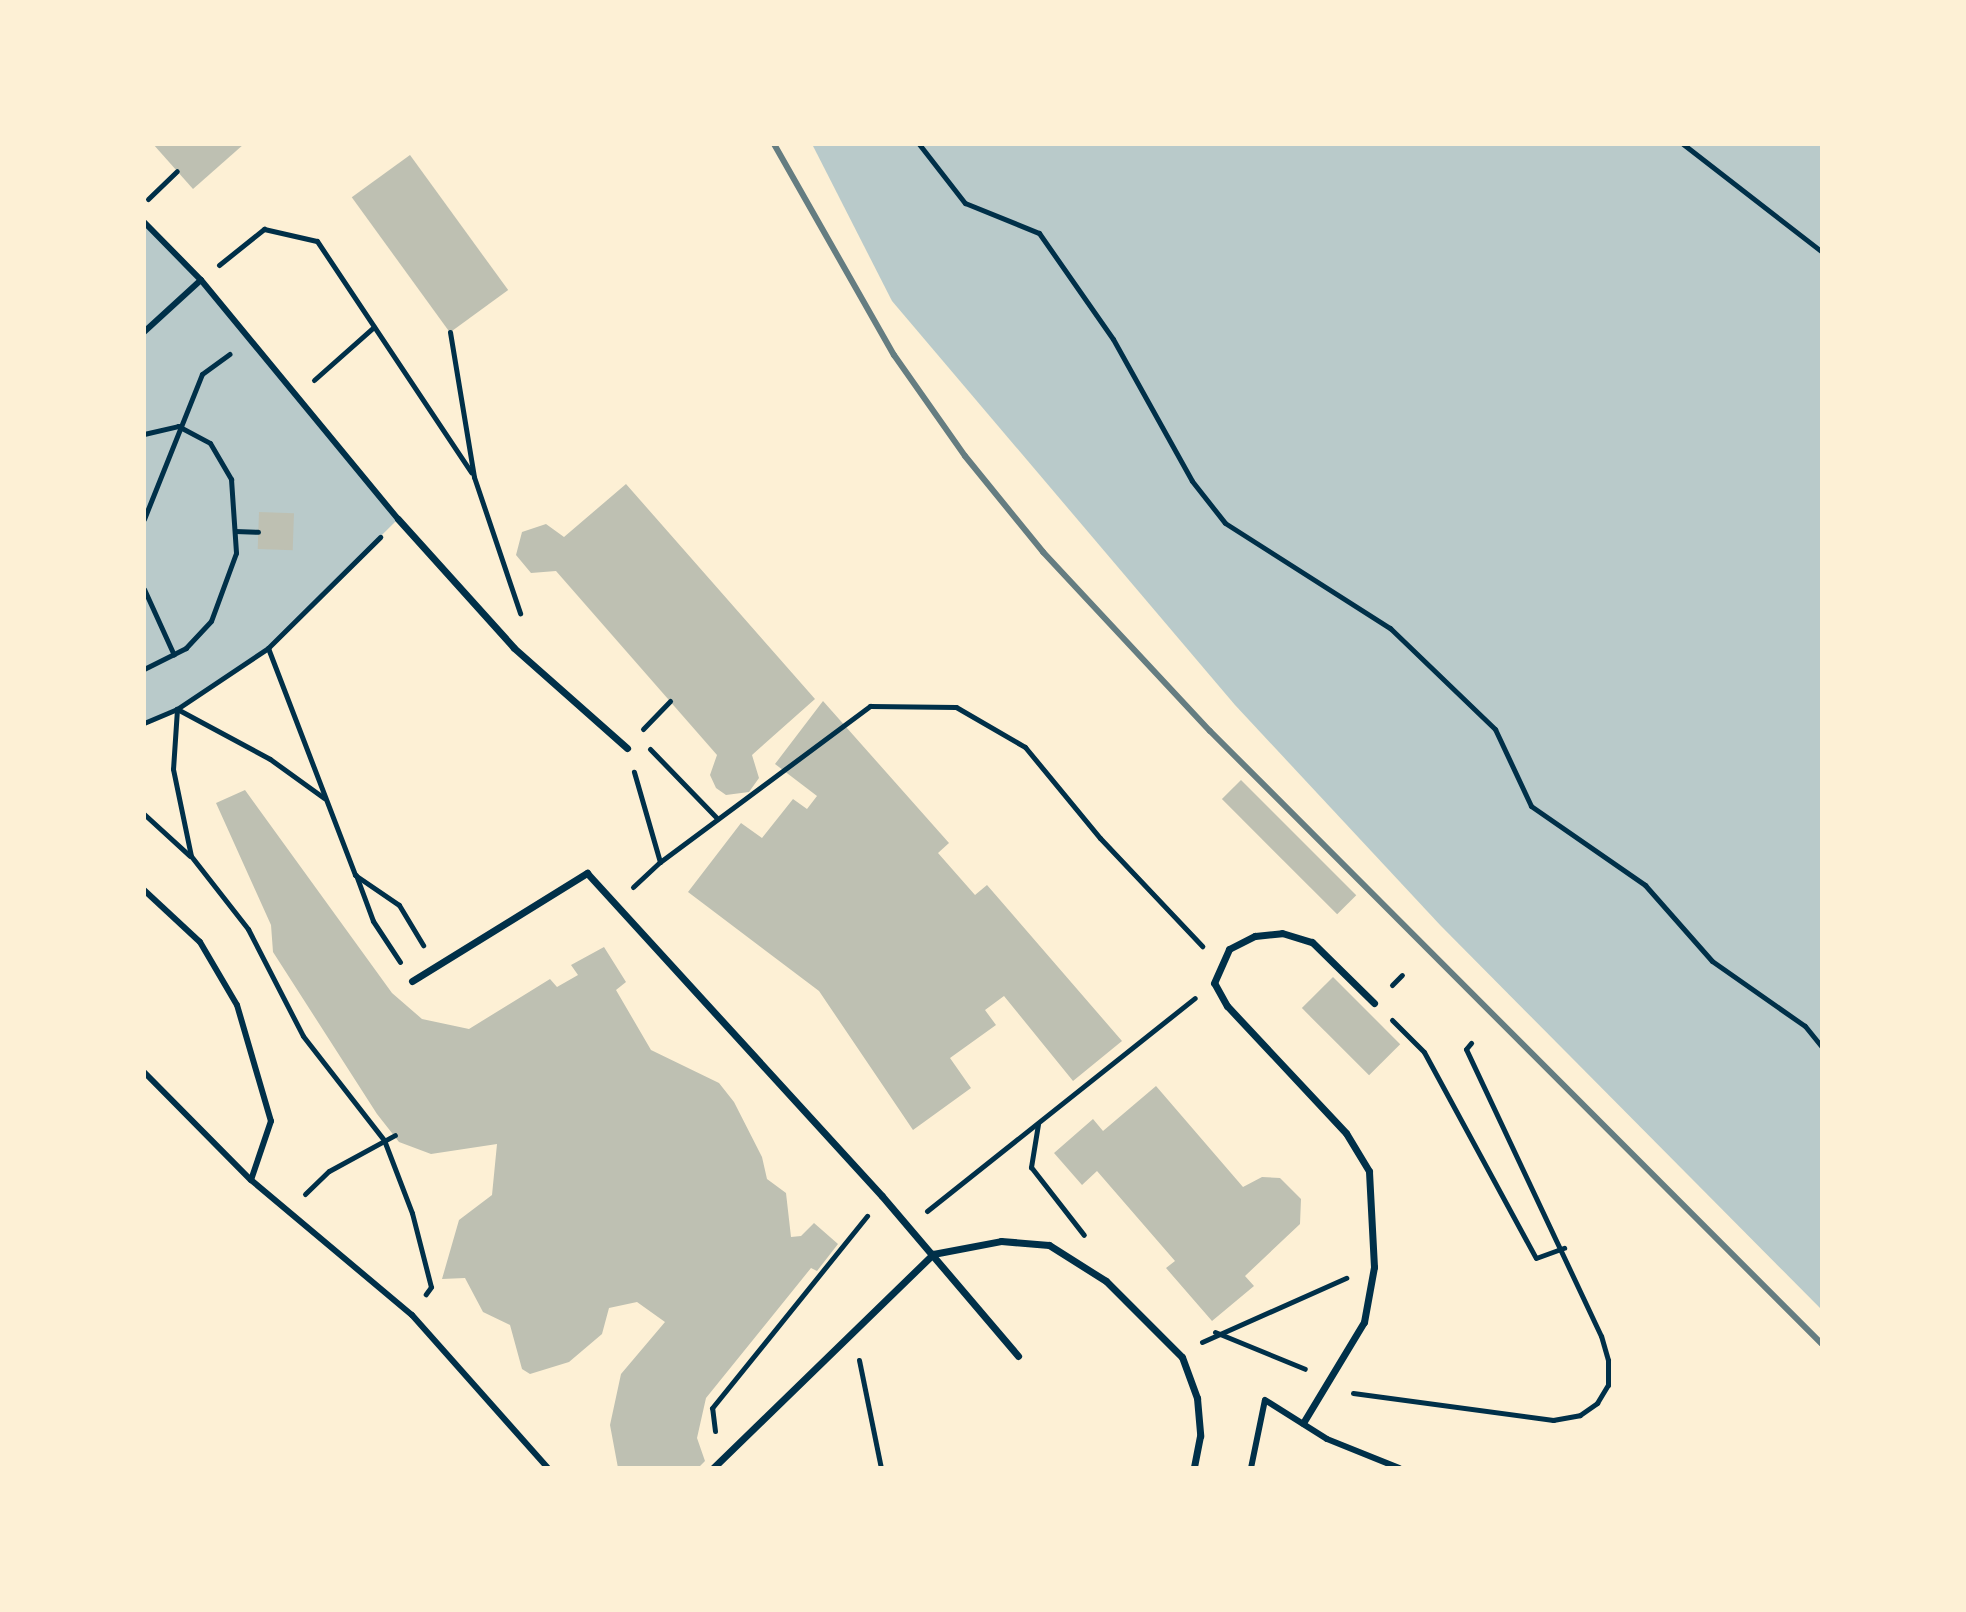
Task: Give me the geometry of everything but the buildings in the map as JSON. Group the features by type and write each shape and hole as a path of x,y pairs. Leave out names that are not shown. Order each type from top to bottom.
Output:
{"street":[{"path":"398,519 514,648 627,748"},
{"path":"412,981 587,873 882,1196 1018,1356"},
{"path":"1303,1423 1364,1322 1374,1267 1369,1171 1346,1133 1227,1006 1214,983 1219,964 1229,949 1255,936 1282,933 1312,942 1374,1003"},
{"path":"713,1468 933,1254 1001,1241 1049,1245 1106,1281 1182,1357 1197,1398 1200,1436 1194,1468"}],"lane":[{"path":"144,222 201,280 398,519"},
{"path":"144,332 201,280"},
{"path":"144,890 200,942 237,1005 271,1121 251,1180"},
{"path":"144,1072 251,1180 412,1315 548,1468"},
{"path":"1251,1468 1265,1400 1327,1439 1399,1468"},
{"path":"1374,1468 1376,1457"}],"path":[{"path":"919,144 965,203 1039,233 1113,339 1192,481 1225,523 1390,628 1495,729 1531,806 1645,885 1712,961 1805,1026 1822,1047"},
{"path":"1683,144 1822,252"},
{"path":"144,203 177,171"},
{"path":"201,280 264,229 317,241 474,477"},
{"path":"296,396 374,327"},
{"path":"450,332 474,477 525,627"},
{"path":"144,519 178,426 202,374 249,340"},
{"path":"144,434 178,426 197,432 223,460 231,479 235,531 231,573 211,621 174,655 144,669"},
{"path":"144,723 177,709 268,648 398,519"},
{"path":"235,531 258,532"},
{"path":"144,589 174,655"},
{"path":"268,648 373,921 412,981"},
{"path":"660,862 627,748 670,701"},
{"path":"615,904 660,862 716,817 870,706 956,707 1025,747 1100,838 1219,964"},
{"path":"177,709 270,759 324,798"},
{"path":"177,709 173,769 191,856"},
{"path":"637,736 716,817"},
{"path":"144,814 191,856 248,929 303,1036 384,1140 412,1213 431,1287 412,1315"},
{"path":"355,875 399,905 423,944 427,972"},
{"path":"907,1227 1214,983"},
{"path":"1374,1003 1424,1052 1536,1258 1564,1248"},
{"path":"1215,1332 1353,1392 1553,1420 1580,1415 1597,1403 1608,1385 1608,1360 1564,1248 1466,1049 1471,1043"},
{"path":"1038,1124 1031,1167 1103,1259 1106,1281"},
{"path":"287,1211 329,1171 395,1135"},
{"path":"729,1452 716,1438 712,1408 882,1196"},
{"path":"1182,1357 1215,1332 1374,1267"},
{"path":"854,1332 881,1468"},
{"path":"1327,1439 1353,1392"}],"shaded area":[{"path":"812,144 1822,144 1822,1310 1441,926 1235,705 892,301"},
{"path":"144,222 201,280 398,519 268,648 177,709 144,723"}],"railway":[{"path":"774,144 894,355 965,456 1043,552 1210,731 1822,1344"}]}
